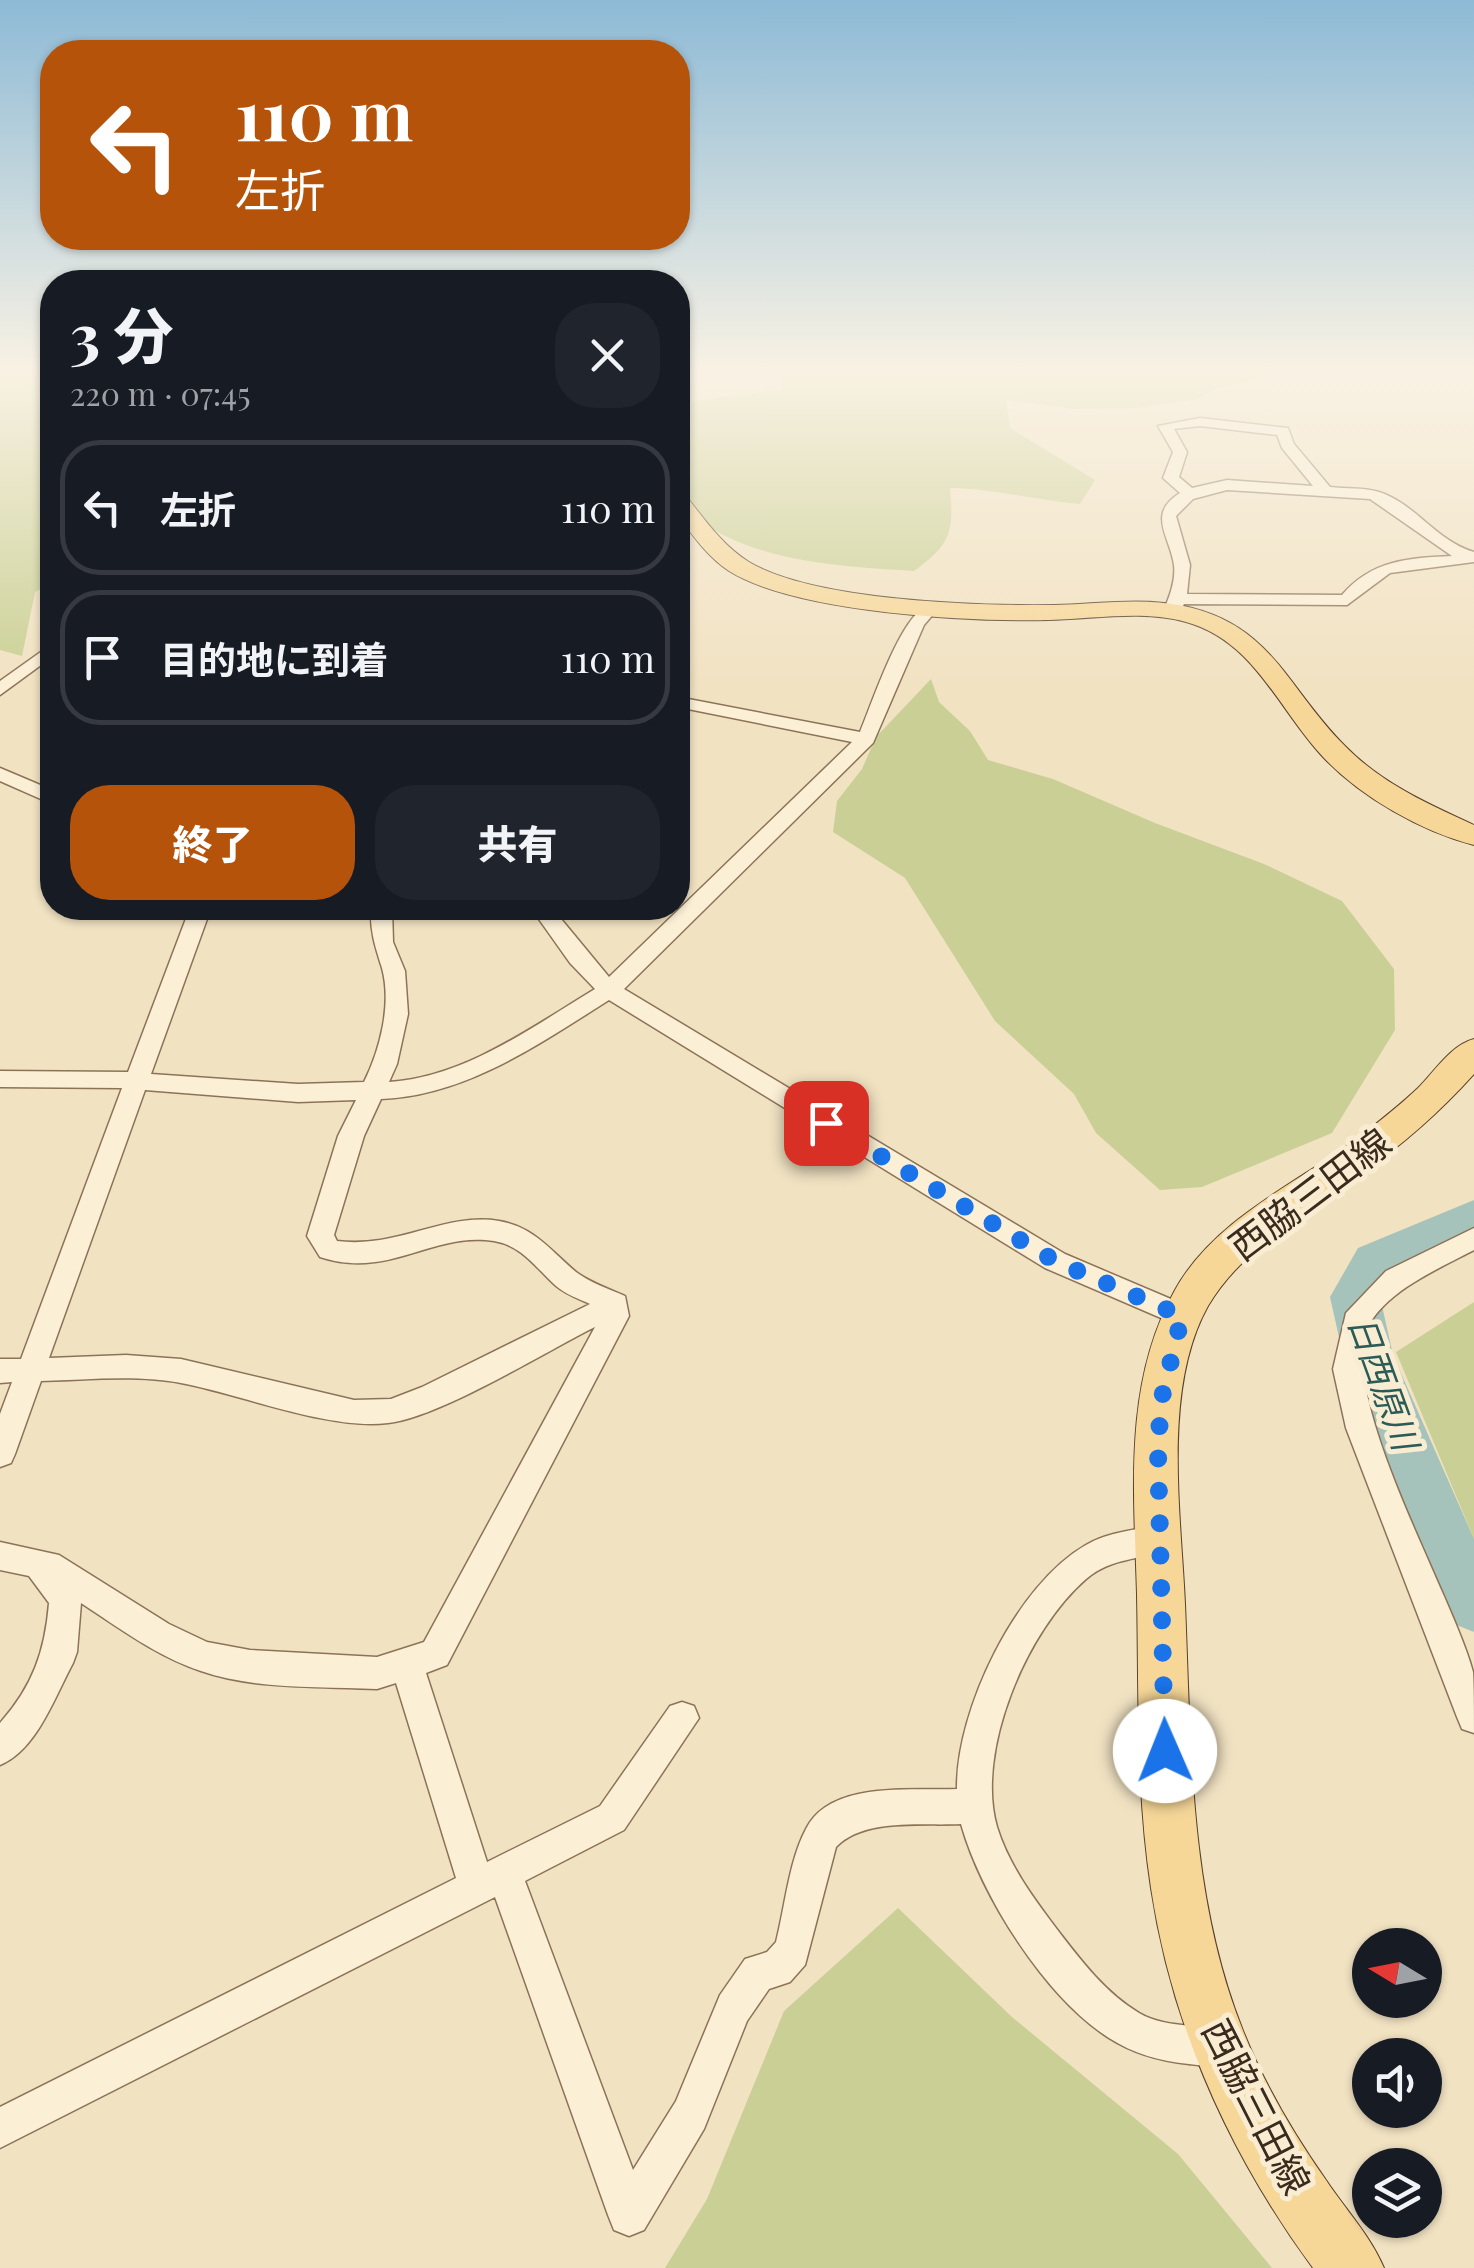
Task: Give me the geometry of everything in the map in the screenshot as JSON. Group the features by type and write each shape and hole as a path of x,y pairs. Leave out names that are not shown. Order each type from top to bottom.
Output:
{"main road":[{"path":"690,515 726,558 760,576 927,611 991,615 1174,605 1237,636 1330,748 1354,771 1383,791 1474,836"},
{"name":"西脇三田線","path":"1352,2268 1326,2235 1277,2155 1221,2048 1185,1927 1172,1841 1165,1751 1161,1401 1182,1316 1226,1252 1264,1220 1386,1136 1450,1080 1474,1051"}],"street":[{"path":"1173,476 1188,494"},
{"path":"1313,476 1326,492"},
{"path":"1227,486 1373,495 1390,500 1444,550 1474,558 1385,568 1364,577 1347,600 1174,605 1183,570 1167,522 1170,510 1188,494 1227,486"},
{"path":"690,911 866,739 916,624 927,611"},
{"path":"0,690 40,658"},
{"path":"690,704 866,739"},
{"path":"3,782 32,785 40,790"},
{"path":"0,1454 195,920"},
{"path":"382,920 382,942 394,971 396,1014 385,1064 351,1136 320,1236 329,1250 365,1255 461,1230 499,1231 535,1246 568,1280 615,1304"},
{"path":"551,920 578,958 609,990 1055,1261 1182,1316"},
{"path":"0,1079 134,1080 298,1093 372,1090 447,1079 513,1050 609,990 681,920"},
{"path":"1474,1238 1396,1279 1356,1320 1348,1369 1362,1428 1474,1717"},
{"path":"0,1371 126,1367 180,1370 354,1412 391,1411 432,1396 615,1304"},
{"path":"10,1558 48,1566 158,1635 204,1657 250,1666 366,1672 435,1654 615,1316 615,1304"},
{"path":"1160,1538 1100,1553 1065,1578 1032,1618 999,1678 980,1741 975,1806 1000,1883 1090,2000 1142,2036 1221,2048"},
{"path":"0,1748 23,1722 61,1652 65,1599 45,1572 10,1558"},
{"path":"406,1663 490,1879 629,2215 690,2115 733,2008 758,1972 777,1969 792,1952 820,1837 840,1817 870,1811 975,1806"},
{"path":"0,2128 612,1818 682,1718"}],"green space":[{"path":"0,476 40,476 40,590 35,592 22,656 0,650"},
{"path":"690,476 1088,476 1095,480 1080,504 950,488 947,536 936,553 914,571 851,567 789,557 730,538 690,513"},
{"path":"931,679 939,702 970,731 988,760 1053,779 1264,864 1342,901 1394,969 1395,1030 1332,1133 1202,1187 1160,1190 1096,1133 1074,1094 995,1021 905,878 833,832 837,801 862,769 876,737"},
{"path":"1474,1302 1474,1539 1396,1352"},
{"path":"898,1908 1012,2017 1178,2154 1272,2268 665,2268 707,2199 784,2011"}],"waterway":[{"name":"日西原川","path":"1474,1218 1375,1261 1355,1297 1368,1355 1474,1605"}],"route":[{"path":"826,1123 1055,1261 1182,1316 1161,1401 1158,1451 1165,1751"}]}
